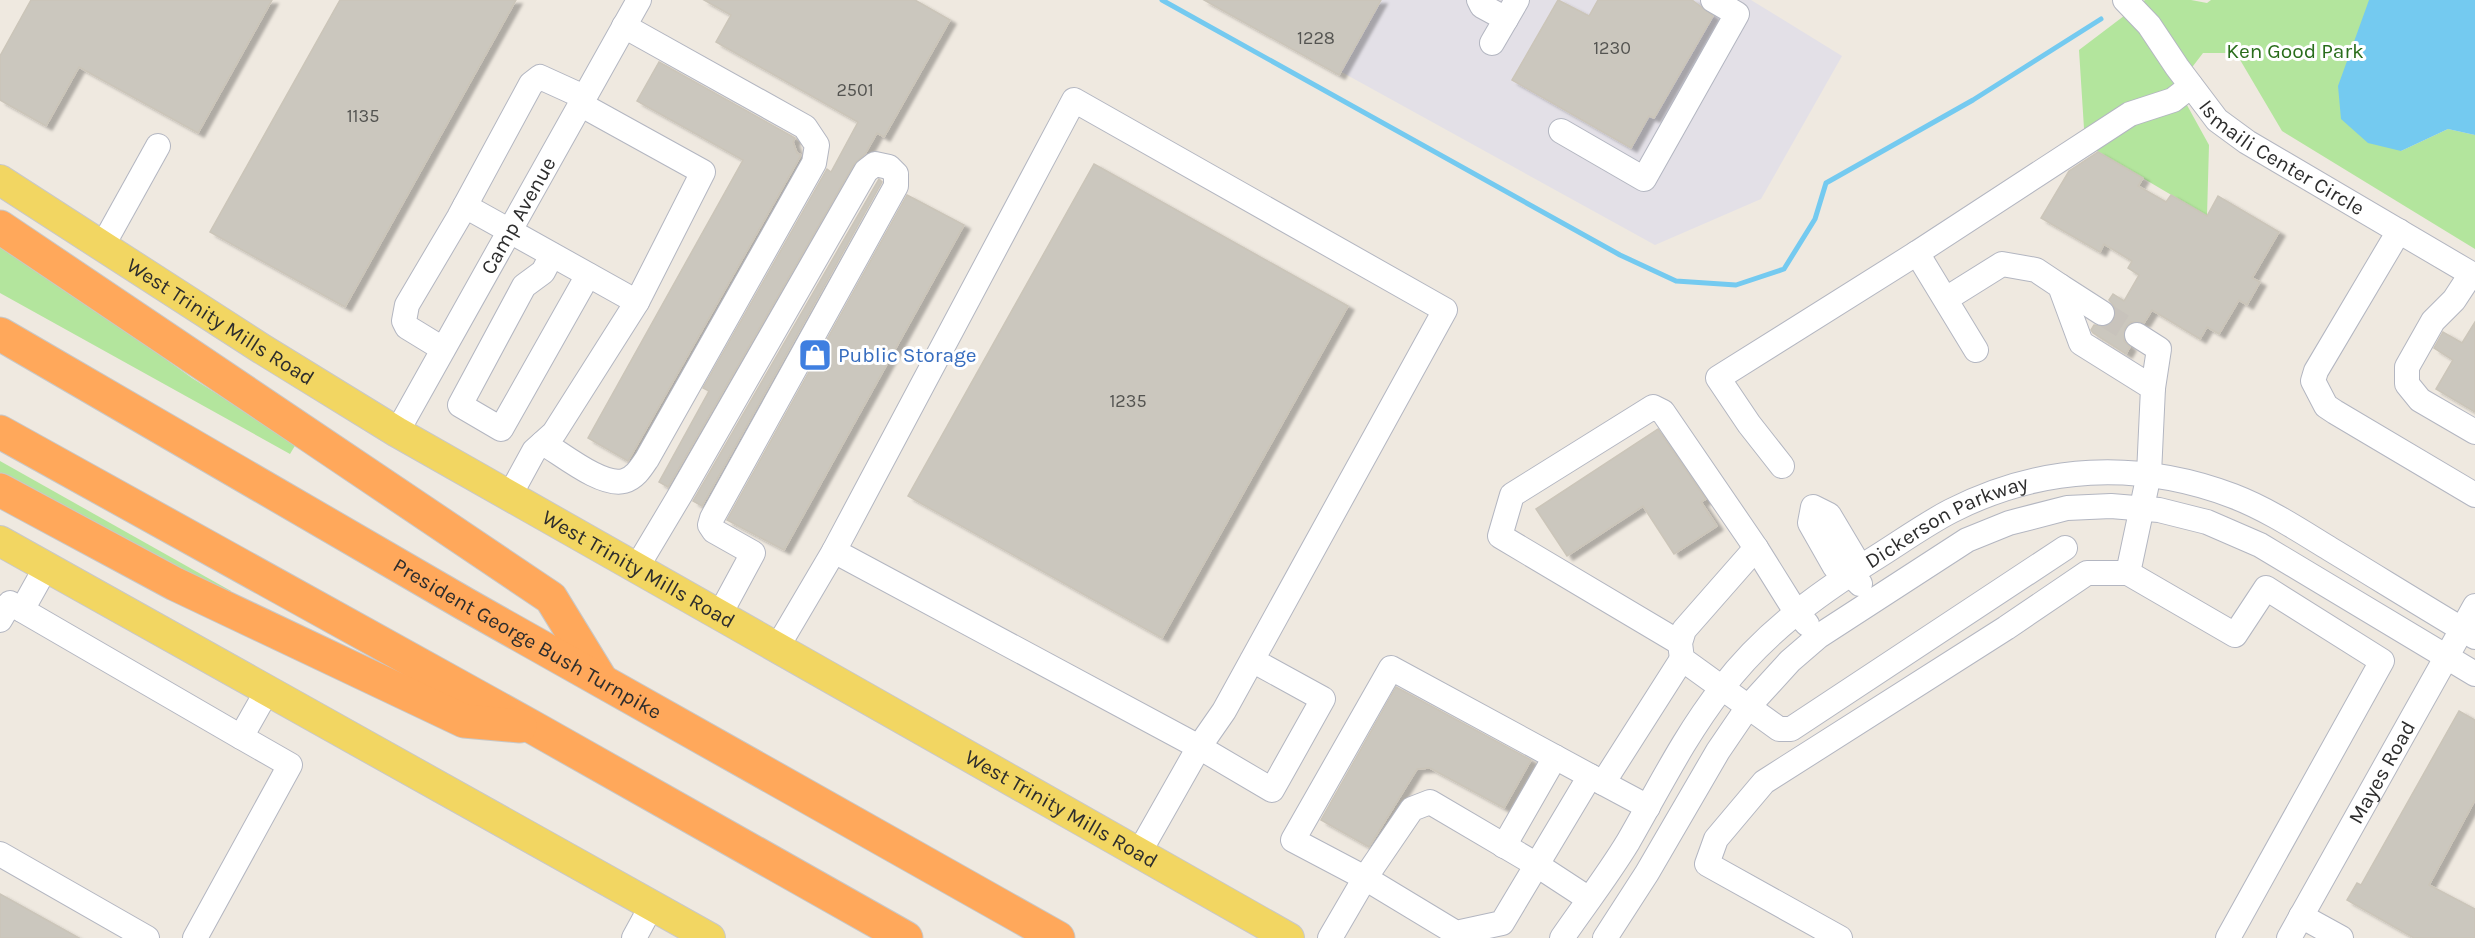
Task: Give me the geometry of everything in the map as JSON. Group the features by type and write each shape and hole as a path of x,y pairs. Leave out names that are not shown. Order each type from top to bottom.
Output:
{"highway":[{"path":"0,227 551,598 601,680"},
{"name":"President George Bush Turnpike","path":"0,334 465,604 1058,938"},
{"path":"0,432 534,728 906,938"},
{"path":"0,490 175,584 464,721 534,728"}],"main road":[{"name":"West Trinity Mills Road","path":"0,180 262,349 397,432 1140,851 1289,938"},
{"path":"0,541 710,938"}],"street":[{"name":"Camp Avenue","path":"397,432 639,0"},
{"path":"1479,0 1482,6 1511,10 1492,43"},
{"path":"1561,131 1644,179 1737,14 1713,0"},
{"name":"Ismaili Center Circle","path":"2125,0 2149,25 2217,120 2473,275"},
{"path":"543,443 599,478 613,482 625,481 636,475 814,163 817,145 805,127 624,26"},
{"path":"443,349 407,327 404,321 407,305 465,206 531,84 540,77 555,81 582,101 703,172 637,302 554,433 534,451 510,495"},
{"path":"1782,465 1749,424 1718,378 1917,253 2130,114 2174,100 2191,86"},
{"path":"778,646 834,550 1074,100 1445,310 1224,711 1199,747 1140,851"},
{"path":"104,246 158,146"},
{"path":"637,567 866,171 874,164 889,167 896,174 896,186 712,518 710,525 714,531 753,553 720,614"},
{"path":"465,206 637,302"},
{"path":"2399,231 2316,371 2313,381 2326,406 2475,495"},
{"path":"1917,253 1976,350"},
{"path":"552,255 543,272 524,286 460,405 501,429 588,275"},
{"path":"1946,299 2002,264 2036,270 2102,313"},
{"path":"2473,275 2454,300 2433,321 2407,367 2407,384 2420,400 2475,432"},
{"path":"2060,286 2081,343 2153,388"},
{"path":"2128,573 2149,474 2153,388 2159,349 2137,335"},
{"path":"1819,636 1796,612 1756,548 1663,412 1653,407 1512,495 1500,536 1681,651 1722,687 1779,729 1791,729 2065,548"},
{"name":"Dickerson Parkway","path":"1562,938 1626,845 1690,733 1722,687 1763,640 1796,612 1850,574 1951,512 2004,489 2035,479 2090,471 2149,474 2234,496 2274,516 2468,633"},
{"name":"Dickerson Parkway","path":"1605,938 1647,873 1718,751 1748,707 1790,661 1819,636 1967,540 2009,523 2067,508 2143,508 2207,522 2260,545 2475,674"},
{"path":"1648,807 1597,780 1391,668 1293,840 1365,878 1456,933 1502,923 1537,865 1597,780 1681,651 1684,630 1756,548"},
{"path":"834,550 1199,747 1272,790 1323,699 1252,660"},
{"path":"22,610 46,567"},
{"path":"1840,938 1707,864 1716,839 1764,782 1916,686 2087,573 2128,573 2235,635 2266,588 2382,662 2228,938"},
{"path":"1850,574 1875,598"},
{"path":"0,620 10,603 290,765 195,938"},
{"name":"Mayes Road","path":"2289,938 2447,657 2468,633 2475,606"},
{"path":"1898,658 1916,686"},
{"path":"242,737 267,690"},
{"path":"1504,846 1555,757"},
{"path":"1330,938 1365,878 1412,809 1430,802 1537,865 1589,899"},
{"path":"0,854 138,936"},
{"path":"634,938 652,904"},
{"path":"2301,916 2341,938"}],"shaded area":[{"path":"1211,0 1751,0 1842,56 1761,199 1655,245"}],"green space":[{"name":"Ken Good Park","path":"2145,0 2191,0 2207,3 2211,0 2369,0 2401,151 2448,129 2475,135 2475,249 2282,131 2236,53 2203,53 2177,87 2209,145 2207,216 2085,144 2079,50"},
{"path":"0,240 192,378 296,444 290,454 0,293"},
{"path":"0,461 231,591 228,596 0,475"}],"water":[{"path":"2369,0 2475,0 2475,135 2448,129 2401,151 2368,143 2341,119 2338,86"}],"building":[{"path":"31,0 272,0 198,133 79,67 46,126 0,100 0,56"},
{"path":"340,0 516,0 345,307 210,232"},
{"path":"704,0 915,0 950,20 884,137 877,133 865,154 854,164 668,487 659,482 709,391 703,388 827,169 831,172 858,122 716,42 731,15"},
{"path":"1204,0 1381,0 1339,75"},
{"path":"1558,0 1589,16 1598,0 1692,0 1713,16 1654,118 1649,116 1631,148 1512,80"},
{"path":"659,62 795,138 793,142 797,153 801,155 628,461 588,438 743,160 637,101"},
{"path":"2098,152 2143,178 2138,186 2166,202 2171,195 2207,216 2218,196 2279,232 2252,278 2260,282 2247,305 2239,300 2219,334 2207,327 2200,339 2152,310 2144,323 2131,322 2125,328 2124,341 2130,347 2126,354 2091,330 2094,325 2108,326 2114,320 2115,307 2109,300 2113,294 2124,301 2139,275 2128,268 2132,261 2104,244 2100,252 2041,218 2069,171"},
{"path":"1094,164 1348,306 1162,638 908,496"},
{"path":"879,179 882,182 702,506 693,501"},
{"path":"907,195 964,225 784,550 727,520"},
{"path":"2475,322 2475,412 2436,389 2453,360 2434,348 2443,332 2462,343"},
{"path":"1658,429 1706,499 1701,502 1717,526 1674,554 1643,506 1567,556 1536,509"},
{"path":"1396,687 1531,760 1504,808 1430,768 1417,769 1369,847 1321,820"},
{"path":"2459,711 2475,720 2475,800 2429,885 2475,909 2475,938 2414,938 2347,900 2357,883 2361,885"},
{"path":"0,894 79,938 0,938"}],"waterway":[{"path":"1162,0 1620,255 1676,281 1736,285 1784,269 1815,219 1826,183 1973,100 2101,19"}],"tunnel":[{"path":"2102,313 2137,335"}],"place":[{"name":"Public Storage","path":"815,355"}]}
